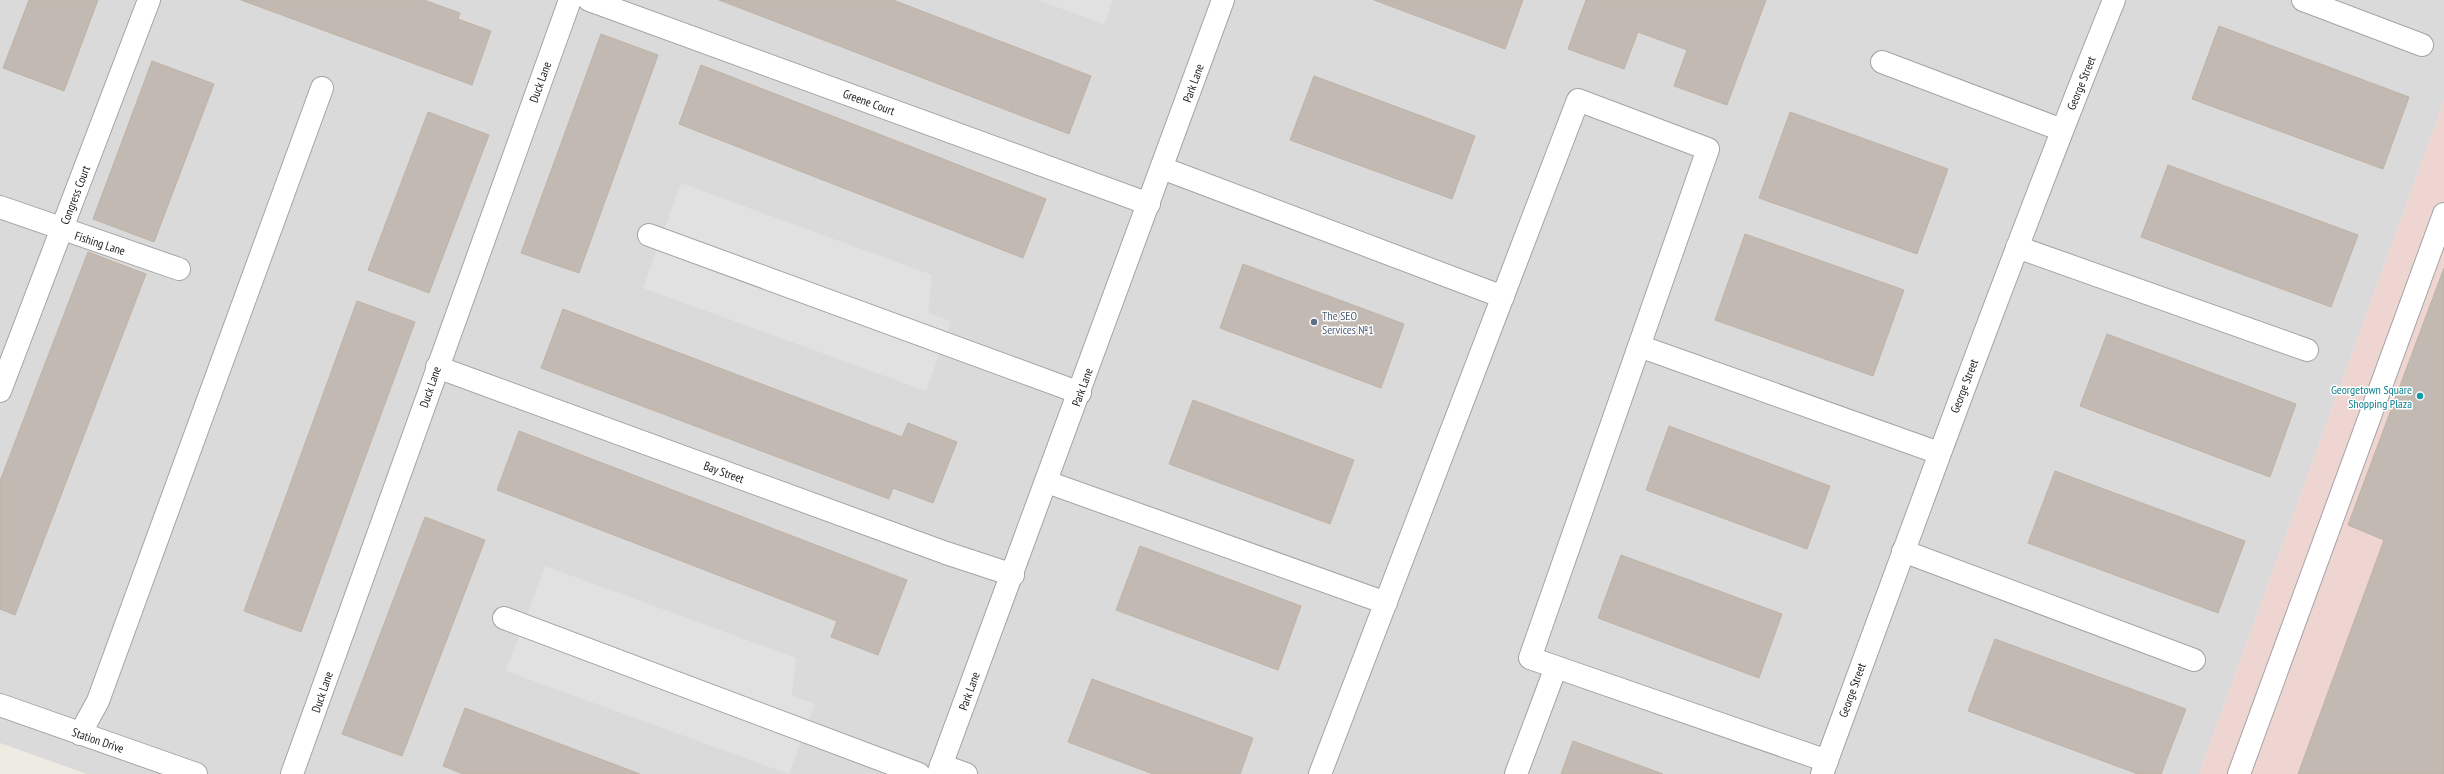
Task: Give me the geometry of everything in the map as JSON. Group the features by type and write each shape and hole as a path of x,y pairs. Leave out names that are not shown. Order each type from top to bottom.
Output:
{"street":[{"name":"Congress Court","path":"0,390 149,0"},
{"name":"Duck Lane","path":"292,774 570,0"},
{"name":"Greene Court","path":"589,0 1149,204"},
{"name":"Park Lane","path":"940,770 1080,393 1223,0"},
{"name":"George Street","path":"1824,767 1939,452 2062,130 2114,0"},
{"path":"2303,0 2422,45"},
{"path":"1882,62 2062,130"},
{"path":"80,734 98,701 322,88"},
{"path":"1320,774 1578,100 1708,149 1530,658 1824,767"},
{"path":"1162,168 1503,297"},
{"name":"Fishing Lane","path":"0,207 61,230 179,269"},
{"path":"2239,774 2444,214"},
{"path":"650,235 1080,393"},
{"path":"2017,247 2307,350"},
{"path":"1639,346 1939,452"},
{"name":"Bay Street","path":"437,367 946,553 1013,574"},
{"path":"1047,482 1386,604"},
{"path":"1902,551 2194,660"},
{"path":"504,618 919,774"},
{"path":"1516,774 1556,667"},
{"name":"Station Drive","path":"0,705 196,774"},
{"path":"940,770 966,774"}],"shaded area":[{"path":"0,0 2444,0 2444,101 2199,774 87,774 0,743"},
{"path":"1037,0 1113,0 1104,24"},
{"name":"Georgetown Square Shopping Plaza","path":"2444,101 2444,774 2199,774"},
{"path":"681,183 932,275 928,313 951,321 926,391 643,288"},
{"path":"545,566 796,658 792,696 815,704 789,774 506,671"}],"building":[{"path":"29,0 98,0 64,91 3,68"},
{"path":"241,0 424,0 460,13 458,19 491,31 472,85"},
{"path":"719,0 893,0 1091,76 1069,134"},
{"path":"1374,0 1523,0 1505,49"},
{"path":"1586,0 1766,0 1727,105 1674,86 1687,50 1638,32 1624,69 1568,49"},
{"path":"2219,26 2409,97 2383,169 2192,99"},
{"path":"601,34 658,55 579,273 521,253"},
{"path":"152,61 214,84 154,242 93,219"},
{"path":"701,65 1046,199 1023,258 679,124"},
{"path":"1314,76 1475,136 1452,199 1290,140"},
{"path":"428,112 489,135 429,293 368,270"},
{"path":"1790,112 1948,169 1917,254 1759,198"},
{"path":"2168,165 2358,235 2331,307 2141,237"},
{"path":"1745,234 1904,290 1873,376 1715,320"},
{"path":"88,252 146,274 15,615 0,609 0,481"},
{"path":"1243,264 1404,324 1381,388 1220,328"},
{"name":"Georgetown Square Shopping Plaza","path":"2444,268 2444,774 2298,774 2384,540 2348,525"},
{"path":"357,301 415,322 301,632 244,611"},
{"path":"563,309 902,437 908,423 957,442 933,503 893,488 889,499 541,368"},
{"path":"2107,334 2296,404 2270,477 2080,406"},
{"path":"1193,400 1354,460 1330,524 1169,464"},
{"path":"1669,426 1830,486 1807,549 1646,490"},
{"path":"519,431 907,580 878,655 831,637 837,621 497,490"},
{"path":"2055,471 2245,541 2218,613 2028,543"},
{"path":"425,517 485,540 402,756 342,734"},
{"path":"1140,546 1301,606 1278,670 1116,610"},
{"path":"1621,555 1782,614 1759,678 1598,618"},
{"path":"1995,639 2186,709 2161,774 2138,774 1968,711"},
{"path":"1092,679 1253,738 1240,774 1153,774 1068,742"},
{"path":"465,708 640,774 463,774 443,766"},
{"path":"1573,741 1663,774 1561,774"}],"place":[{"name":"The SEO Services №1","path":"1314,322"},
{"name":"Georgetown Square Shopping Plaza","path":"2420,396"}]}
